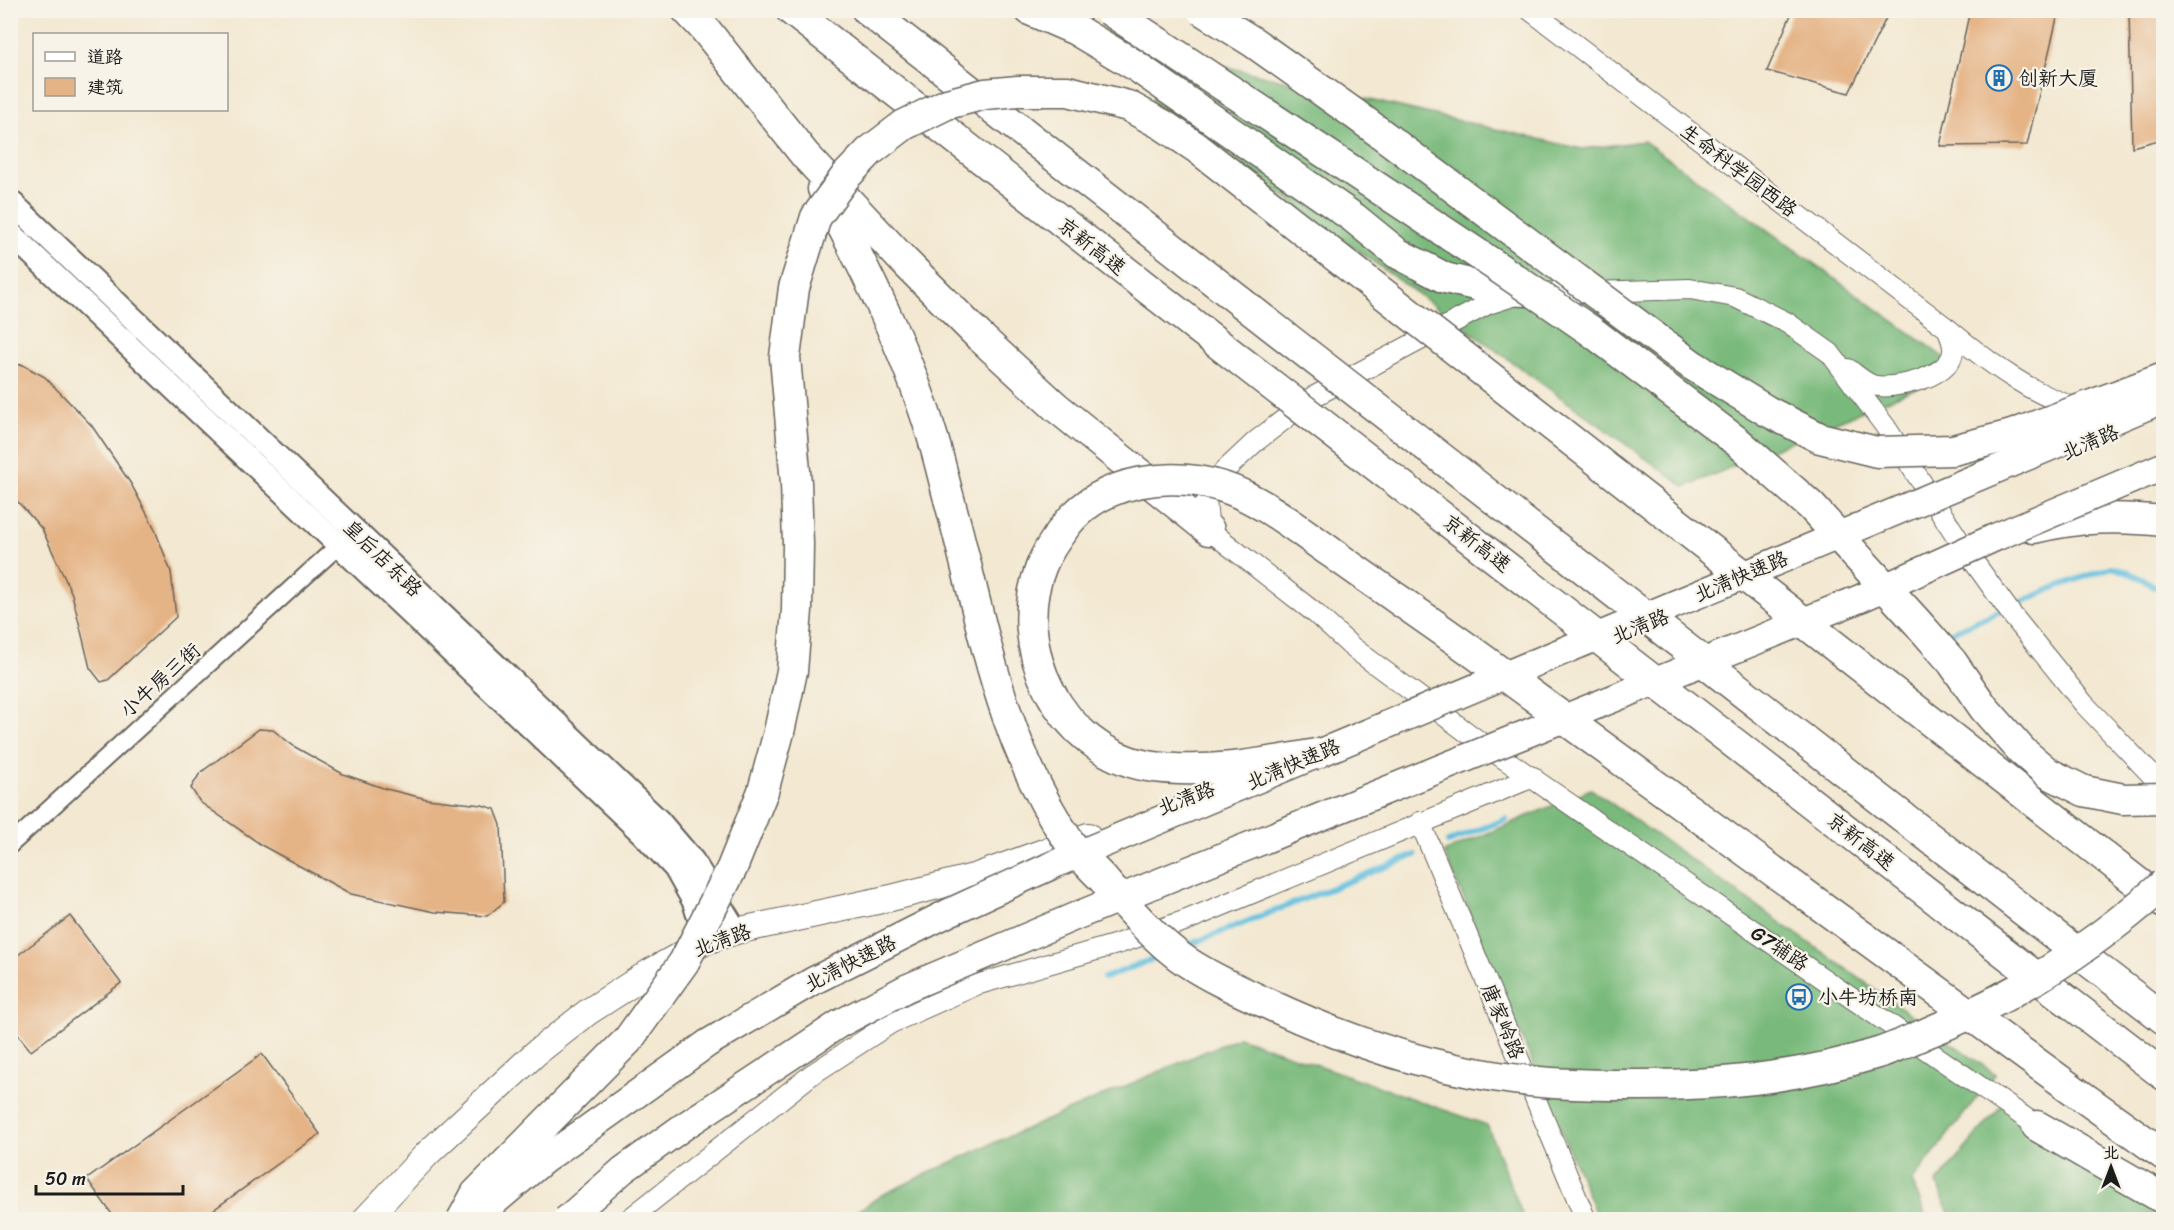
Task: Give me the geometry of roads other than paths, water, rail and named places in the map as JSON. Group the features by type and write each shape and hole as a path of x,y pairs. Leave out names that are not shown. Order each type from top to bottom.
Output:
{"highway":[{"path":"687,10 805,154 903,259 978,334 1056,407 1209,530"},
{"name":"京新高速","path":"791,10 2163,1075"},
{"path":"867,10 2163,1018"},
{"path":"1030,10 1076,30 1133,64 1344,211 1397,253 1445,278 1496,290 1528,291"},
{"path":"1109,10 1553,305 1739,443 1810,506 1952,662 1984,708 2022,751 2048,773 2084,791 2123,799 2163,798"},
{"path":"1202,10 1253,42 1356,115 1692,365 1767,411 1820,438 1877,452 1953,450 2012,435 2163,378"},
{"path":"462,1220 476,1194 628,1040 684,962 732,868 763,791 792,671 797,610 796,483 785,357 794,288 816,217 846,176 862,159 904,125 947,105 985,94 1018,91 1068,91 1128,106 1163,125 1197,148 2163,903"},
{"path":"805,154 857,255 899,347 931,431 991,666 1022,755 1046,802 1071,845 1134,916 1185,961 1236,989 1301,1020 1368,1046 1443,1066 1498,1077 1574,1085 1676,1086 1744,1081 1810,1072 1882,1052 1949,1024 2014,992 2064,962 2129,914 2163,884"},
{"name":"北清快速路","path":"473,1220 544,1160 708,1043 813,981 950,912 1055,864 2163,399"},
{"path":"566,1220 623,1170 683,1127 839,1024 907,988 1087,911 1859,599 2163,465"},
{"path":"1316,754 1235,766 1183,768 1145,765 1116,756 1092,742 1079,731 1057,707 1045,683 1036,655 1031,625 1033,598 1040,568 1055,540 1077,512 1109,491 1137,483 1175,479 1194,480 1226,488 1264,507 1471,651 2163,1155"},
{"path":"1996,537 2066,520 2130,517 2163,520"},
{"path":"2037,1126 2163,1199"}],"main road":[{"name":"皇后店东路","path":"10,201 659,821 693,861 736,931"},
{"name":"皇后店东路","path":"11,234 643,834 675,867 694,902 706,941"},
{"name":"北清路","path":"365,1220 428,1153 536,1053 597,1007 650,972 706,941 736,931 891,898 977,876 1053,850 1322,746 1435,708 1938,506 2163,410"},
{"path":"574,1220 659,1146 754,1074 838,1021 911,982 1075,910 1484,745 2163,465"}],"street":[{"name":"生命科学园西路","path":"1530,10 1988,362 2026,387 2065,405 2132,424"},
{"path":"11,234 27,217"},
{"path":"1209,530 1206,502 1222,473 1255,442 1313,397 1488,304 1528,291 1558,293 1690,289 1735,297 1786,322 1872,385 1901,386 1941,371 1951,359 1954,350 1948,329"},
{"path":"1830,353 1885,426 1964,548 2012,615 2084,704 2163,788"},
{"name":"G7辅路","path":"1209,530 1315,613 1352,647 1484,745 2163,1214"},
{"name":"小牛房三街","path":"10,845 338,546"},
{"path":"628,1220 811,1075 891,1023 976,985 1117,944 1187,920 1533,777"},
{"name":"唐家岭路","path":"1420,822 1586,1220"}],"waterway":[{"path":"1942,636 2056,587 2112,567 2154,586 2164,585"},
{"path":"1448,842 1506,819"},
{"path":"1181,948 1415,855"},
{"path":"1104,978 1163,955"}],"place":[{"name":"创新大厦","path":"1999,78"},
{"name":"小牛坊桥南","path":"1799,997"}]}
